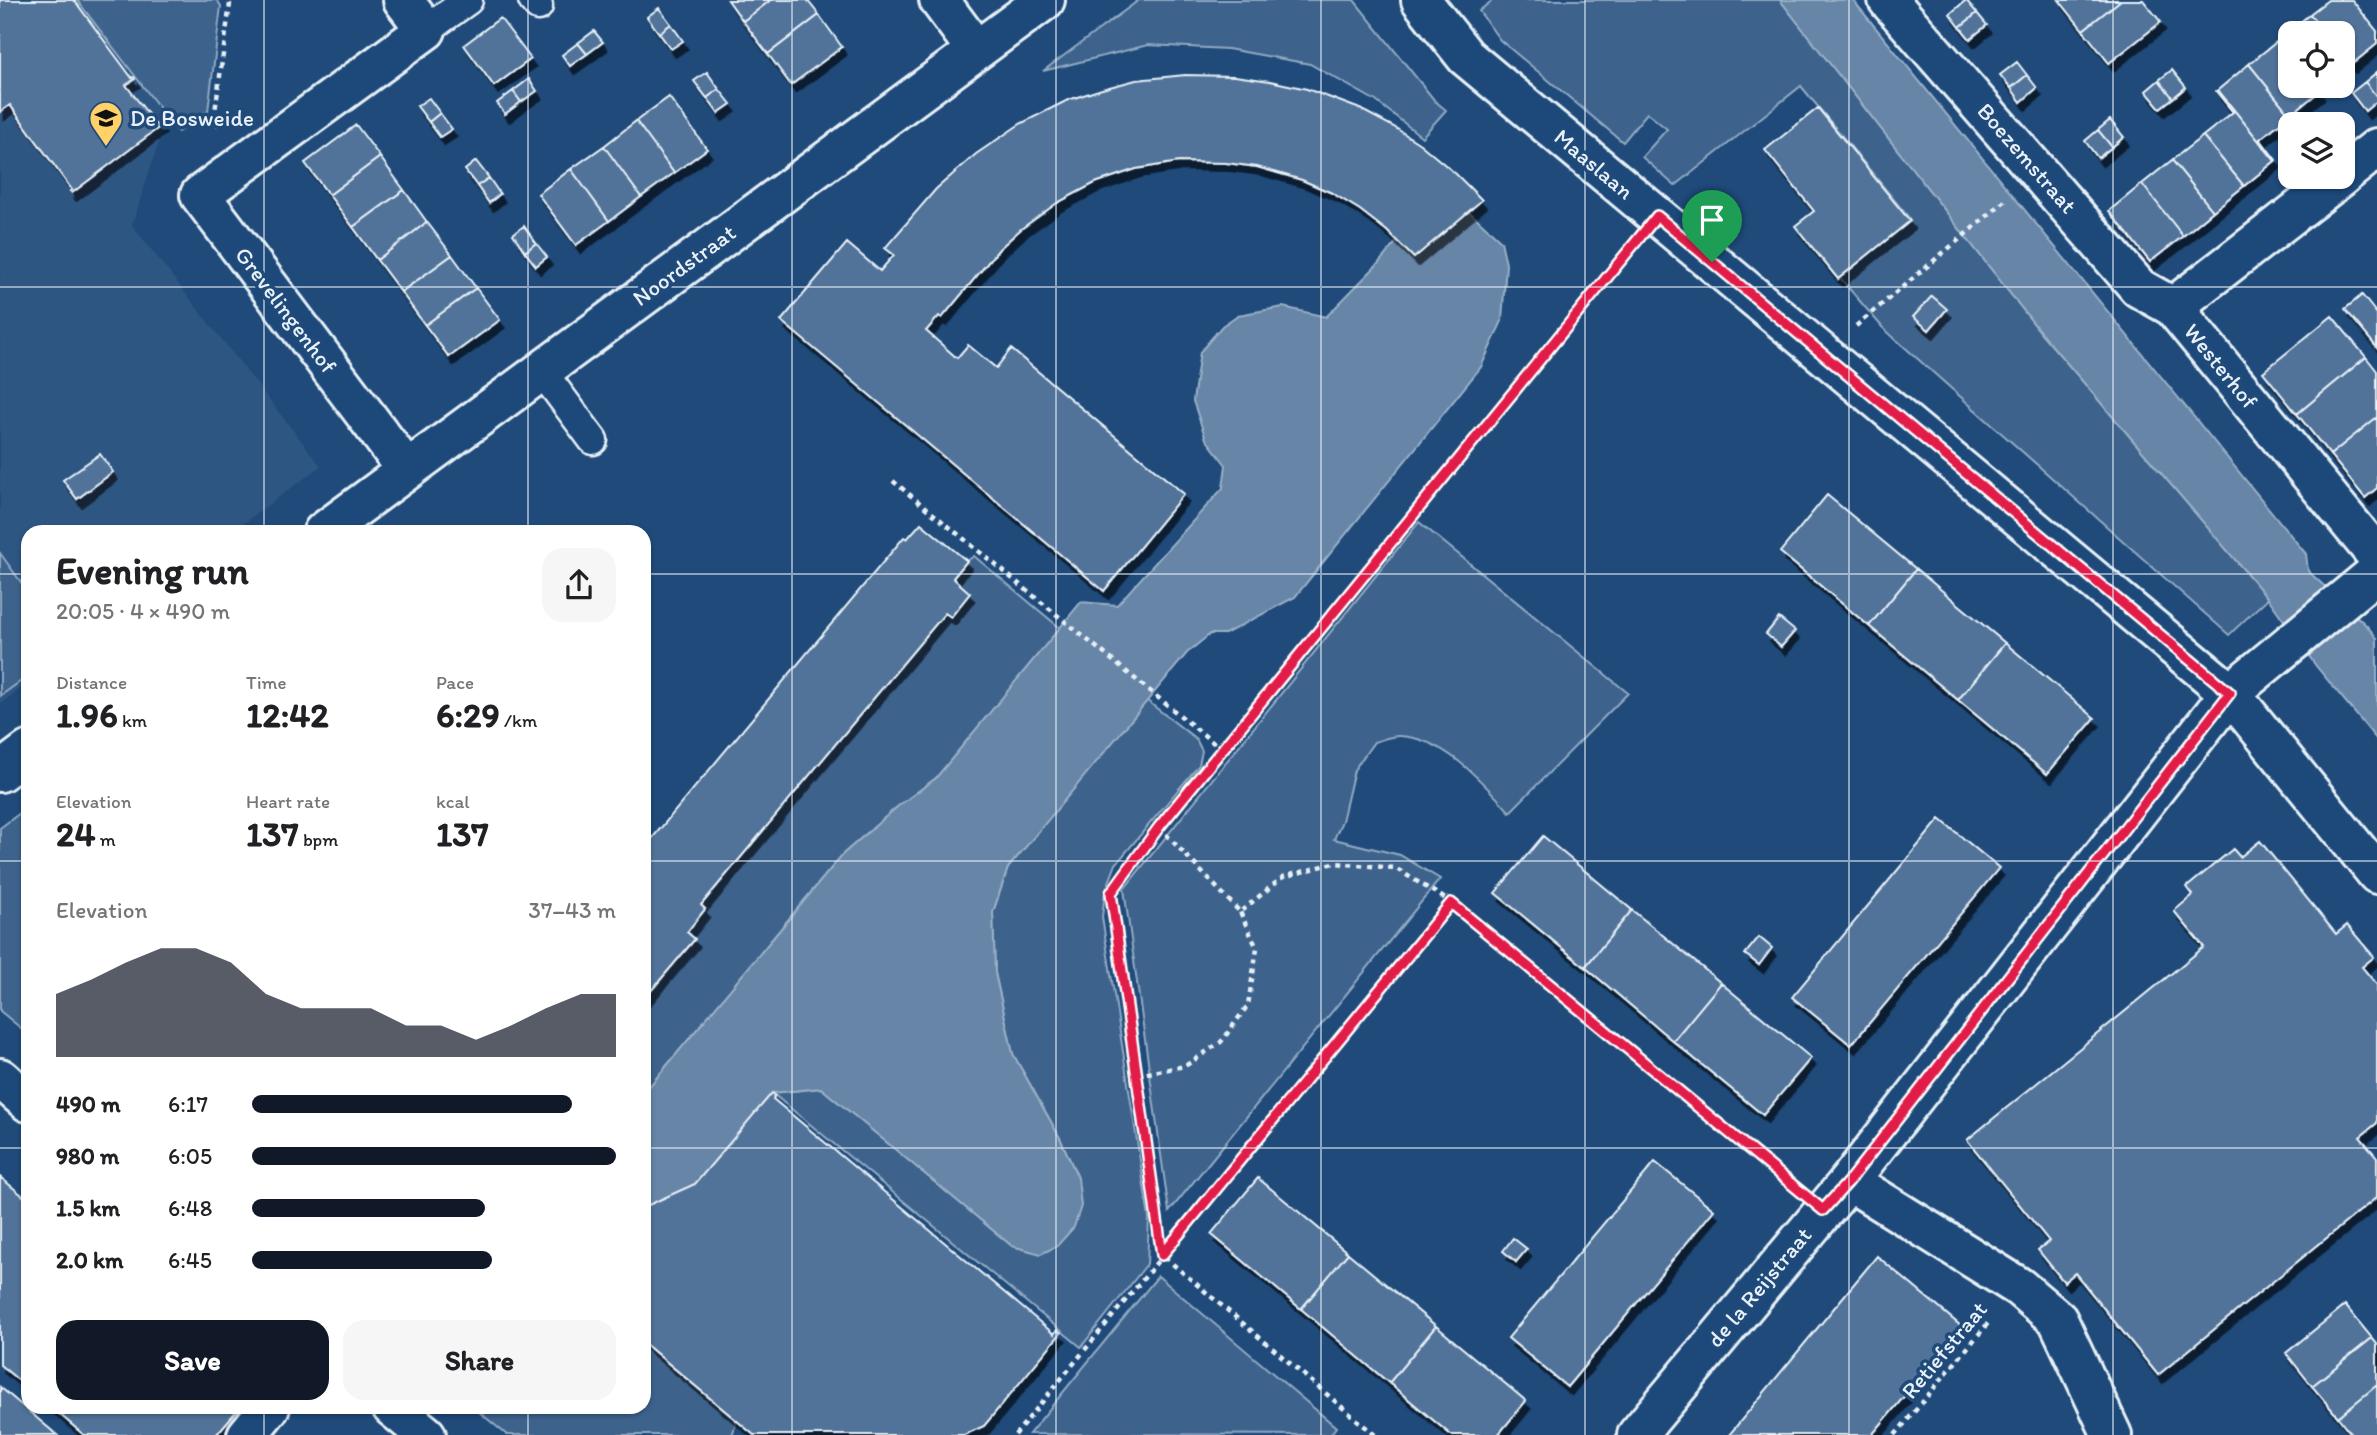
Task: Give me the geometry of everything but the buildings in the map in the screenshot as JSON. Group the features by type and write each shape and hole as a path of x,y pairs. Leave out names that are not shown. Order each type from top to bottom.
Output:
{"street":[{"path":"403,0 426,30"},
{"path":"939,0 976,50"},
{"name":"Noordstraat","path":"332,525 1045,0"},
{"name":"Maaslaan","path":"1421,0 1466,57 2230,693 2377,874"},
{"name":"Boezemstraat","path":"1888,0 2139,288 2173,307"},
{"name":"Grevelingenhof","path":"407,470 200,195 426,30"},
{"name":"Westerhof","path":"2355,166 2377,148"},
{"name":"Westerhof","path":"2325,189 2173,307 2377,556"},
{"name":"de la Reijstraat","path":"1637,1435 1849,1181 2230,693 2365,582"},
{"path":"0,772 21,756"},
{"path":"0,1078 21,1096"},
{"path":"1849,1181 2019,1287 2057,1320 2112,1435"},
{"path":"247,1435 264,1414"},
{"path":"400,1414 426,1435"}],"lane":[{"path":"426,30 467,0"},
{"path":"541,370 593,440"}],"path":[{"path":"228,0 230,4 214,119 246,162"},
{"path":"1824,354 2011,195"},
{"path":"1375,1435 1162,1255 1111,893 1159,827 1657,216"},
{"path":"893,481 1222,749"},
{"path":"1137,1075 1185,1066 1221,1042 1248,1004 1257,948 1240,912 1159,827"},
{"path":"1240,912 1283,877 1334,863 1395,868 1451,903 1823,1210"},
{"path":"1015,1435 1451,903"},
{"name":"Retiefstraat","path":"1895,1435 2019,1287"}],"shaded area":[{"path":"0,0 147,0 175,92 132,225 321,466 241,525 21,525 21,688 0,704"},
{"path":"77,0 217,0 221,6 208,111 178,132"},
{"path":"1139,0 1354,0 1435,101 1446,110 1422,137 1376,101 1310,64 1228,49 1148,45 1043,71"},
{"path":"1493,0 1780,0 2042,334 2268,598 2229,635 1883,328 1840,278 1909,218 1801,86 1675,186 1642,157 1667,129 1647,113 1623,142 1500,40 1479,11"},
{"path":"1780,0 1853,0 2306,554 2308,571 2377,638 2377,740 2316,666 2268,598 2042,334"},
{"path":"1448,200 1473,215 1501,241 1506,264 1502,321 1481,367 1295,597 1225,634 1210,634 1187,653 1008,868 993,912 995,973 1013,1054 1060,1138 1078,1178 1081,1206 1074,1227 1057,1246 1041,1254 1012,1246 821,1088 772,1093 695,1184 651,1204 651,1085 843,854 897,807 936,778 1081,602 1117,605 1223,488 1226,465 1206,439 1193,401 1200,352 1222,326 1238,315 1283,307 1326,317 1377,265 1429,203"},
{"path":"1419,522 1628,693 1510,812 1461,763 1432,744 1400,736 1374,742 1354,770 1342,821 1334,839 1400,855 1440,879 1169,1212 1124,889"},
{"path":"0,553 21,582 21,681 0,696"},
{"path":"974,556 1060,628 936,778 897,807 843,854 651,1085 651,991 694,939 687,932 705,910 701,905 945,613 951,617 970,593 953,578"},
{"path":"1146,700 1196,739 1202,751 1199,765 1116,864 1105,893 1102,917 1149,1218 1147,1264 1081,1347 772,1093 821,1088 1012,1246 1078,1178 1060,1138 1013,1054 995,973 993,912 1008,868"},
{"path":"21,812 21,1028 0,1011 0,828"},
{"path":"1158,1276 1336,1427 1330,1435 1029,1434"},
{"path":"651,1349 737,1421 732,1435 507,1435 482,1414 651,1414"}],"place":[{"name":"De Bosweide","path":"106,148"}],"route":[{"path":"1657,216 1712,262 2230,693 1849,1181 1823,1210 1451,903 1162,1255 1111,893 1159,827 1657,216"}]}
